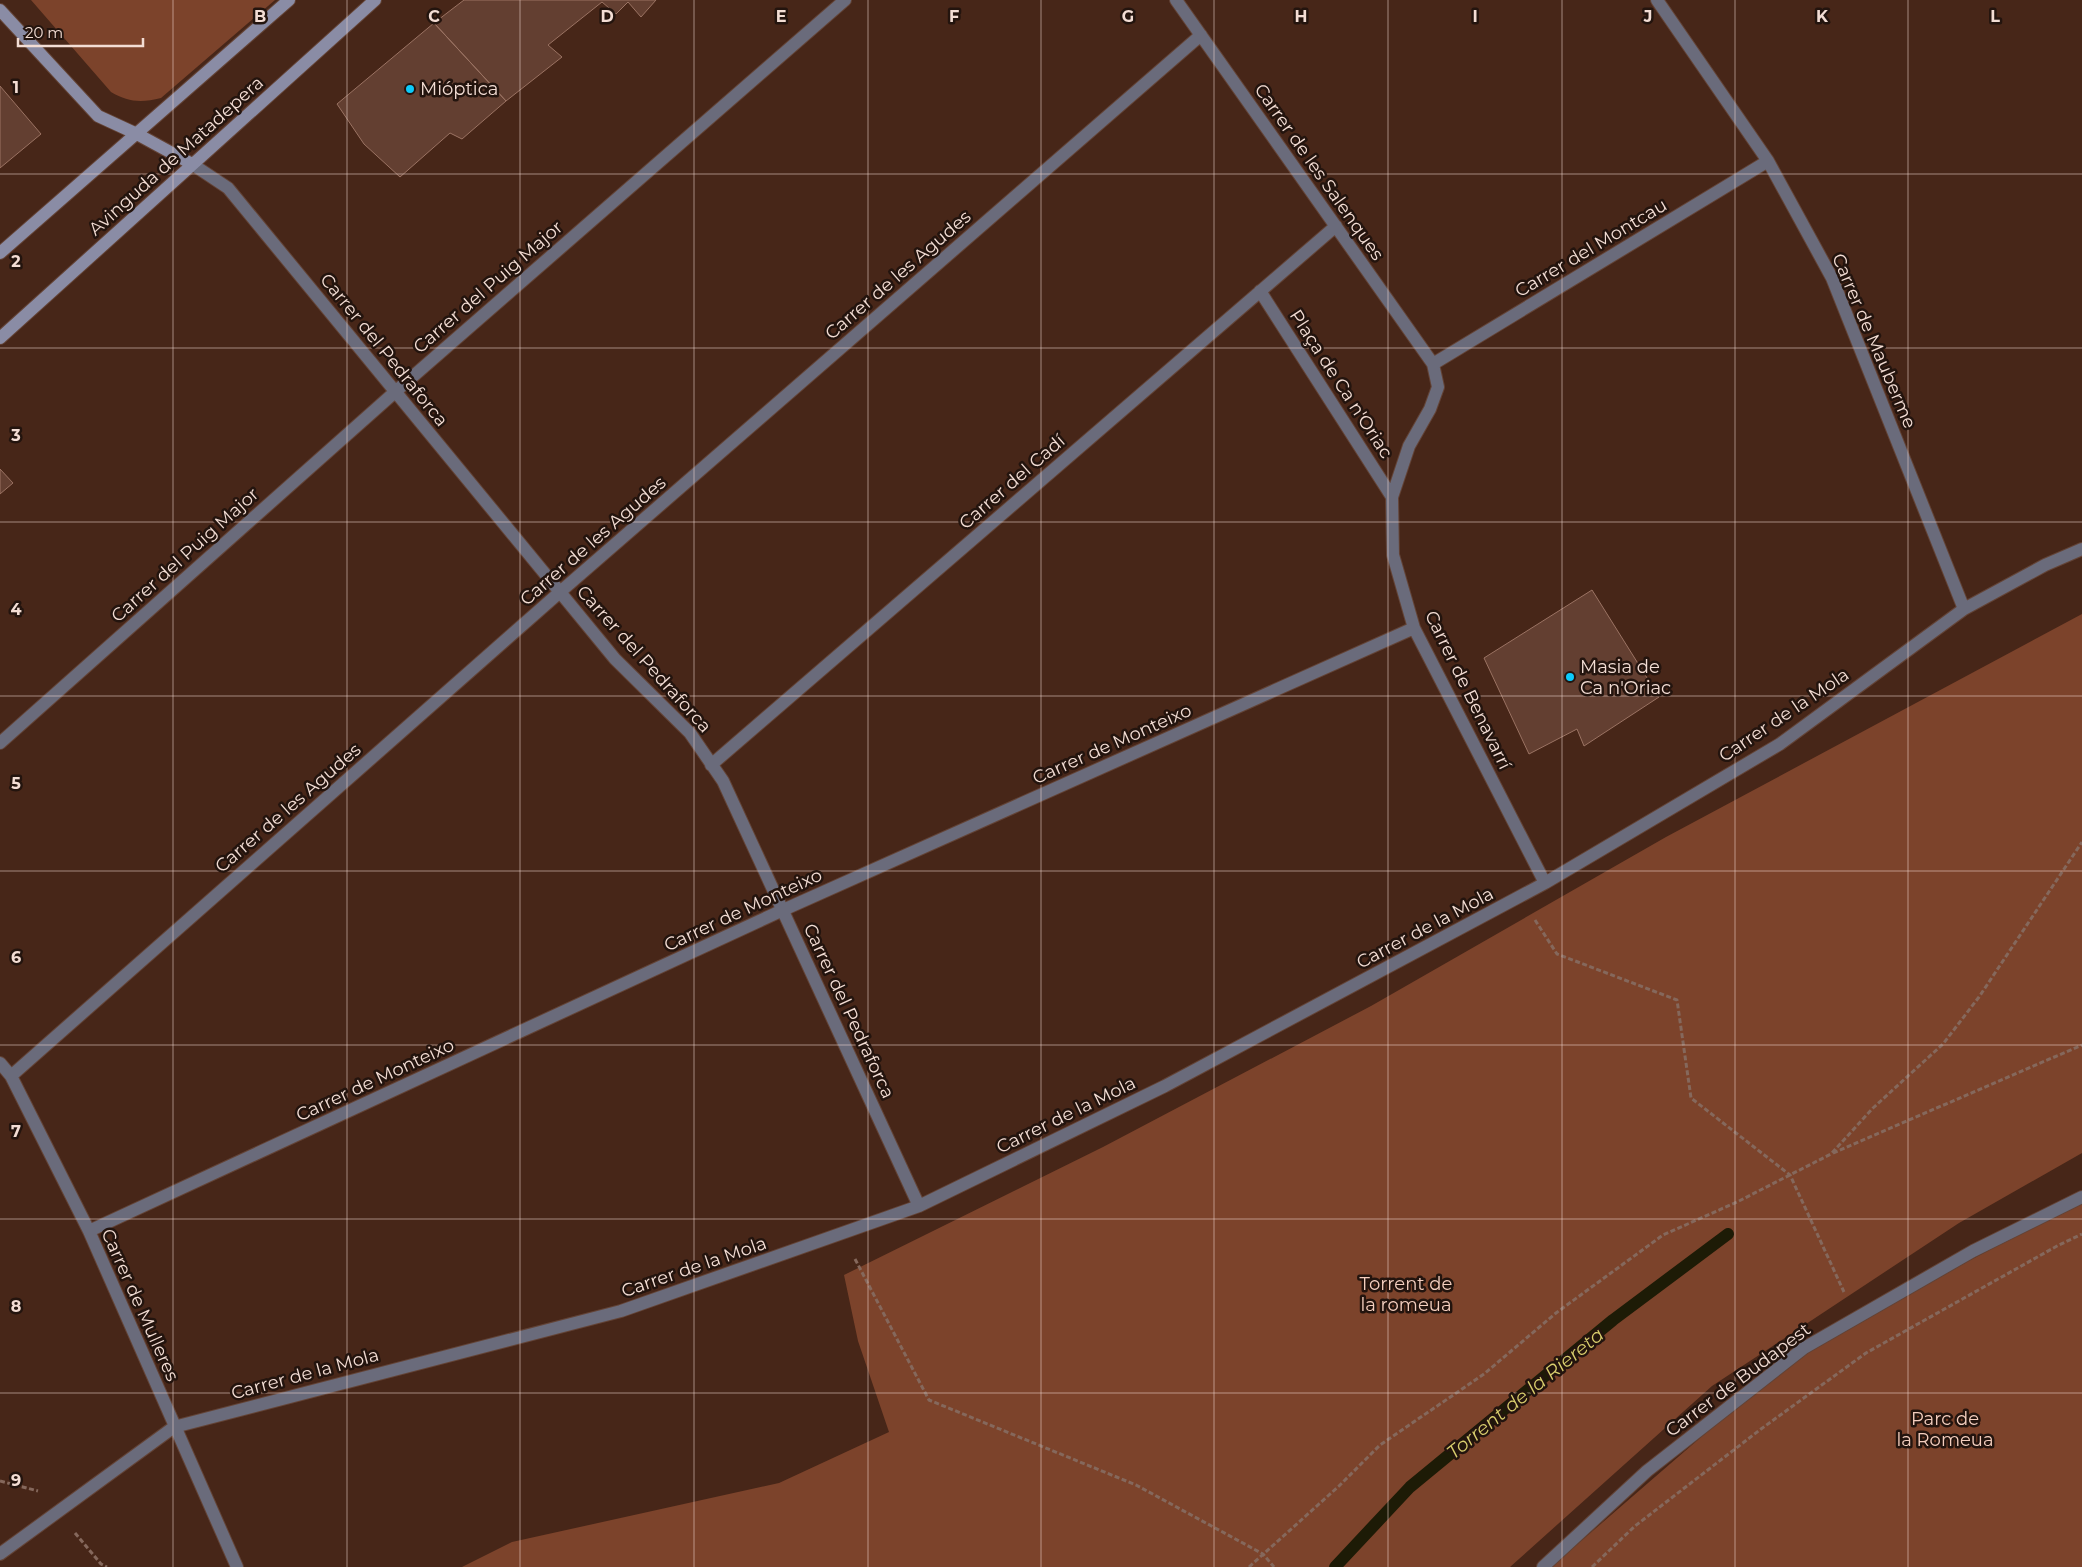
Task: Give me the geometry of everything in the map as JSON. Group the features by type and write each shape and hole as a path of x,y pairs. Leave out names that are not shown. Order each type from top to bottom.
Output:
{"street":[{"path":"0,253 289,0"},
{"name":"Avinguda de Matadepera","path":"0,338 375,0"},
{"name":"Carrer del Puig Major","path":"0,743 395,392 845,0"},
{"name":"Carrer de les Salenques","path":"1176,0 1433,364"},
{"name":"Carrer de Mauberme","path":"1657,0 1768,162 1832,278 1964,609"},
{"path":"0,10 98,116 137,134 192,164"},
{"name":"Carrer de les Agudes","path":"11,1076 560,592 1200,35"},
{"name":"Carrer del Montcau","path":"1433,364 1768,162"},
{"name":"Carrer del Pedraforca","path":"192,164 228,188 615,659 690,733 723,782 919,1206"},
{"name":"Carrer del Cadí","path":"711,765 1336,226"},
{"name":"Plaça de Ca n'Oriac","path":"1260,291 1392,497"},
{"name":"Carrer de Benavarrí","path":"1433,364 1438,387 1430,409 1409,446 1392,497 1393,555 1414,628 1545,882"},
{"name":"Carrer de la Mola","path":"0,1554 174,1426 622,1310 919,1206 1166,1086 1520,897 1780,744 1964,609 2045,566 2082,549"},
{"name":"Carrer de Monteixo","path":"89,1231 783,910 1414,628"},
{"name":"Carrer de Mulleres","path":"0,1063 11,1076 89,1231 237,1567"},
{"name":"Carrer de Budapest","path":"1544,1567 1647,1471 1804,1348 1973,1251 2082,1197"}],"path":[{"path":"1831,1154 1873,1108 1943,1044 1979,997 2082,842"},
{"path":"1520,897 1557,954 1677,1000 1692,1098 1790,1175 1856,1318"},
{"path":"1249,1567 1380,1445 1484,1374 1556,1313 1663,1235 1737,1202 1831,1154 2082,1045"},
{"path":"842,1234 929,1400 1136,1484 1263,1554 1274,1567"},
{"path":"1592,1567 1635,1526 1762,1429 1866,1353 2057,1246 2082,1234"}],"green space":[{"path":"31,0 275,0 161,98 141,101 129,100 111,92"},
{"name":"Torrent de la romeua","path":"2082,614 2082,1153 1959,1223 1712,1386 1510,1567 462,1567 512,1542 779,1483 889,1432 858,1341 844,1275 1103,1147 1371,1006 1666,837"},
{"name":"Parc de la Romeua","path":"2082,1201 2082,1567 1551,1567 1804,1348"}],"building":[{"path":"464,0 656,0 641,17 628,2 616,14 602,2 548,45 562,57 506,101 434,23"},
{"path":"434,23 506,101 462,139 450,133 400,177 364,144 337,104"},
{"path":"0,86 41,134 0,168"},
{"path":"0,469 13,483 0,494"},
{"name":"Masia de Ca n'Oriac","path":"1592,590 1659,697 1584,746 1577,729 1529,754 1484,658"}],"waterway":[{"name":"Torrent de la Riereta","path":"1335,1567 1410,1487 1613,1320 1728,1234"}],"place":[{"name":"Mióptica","path":"410,89"},
{"name":"Masia de Ca n'Oriac","path":"1570,677"}]}
